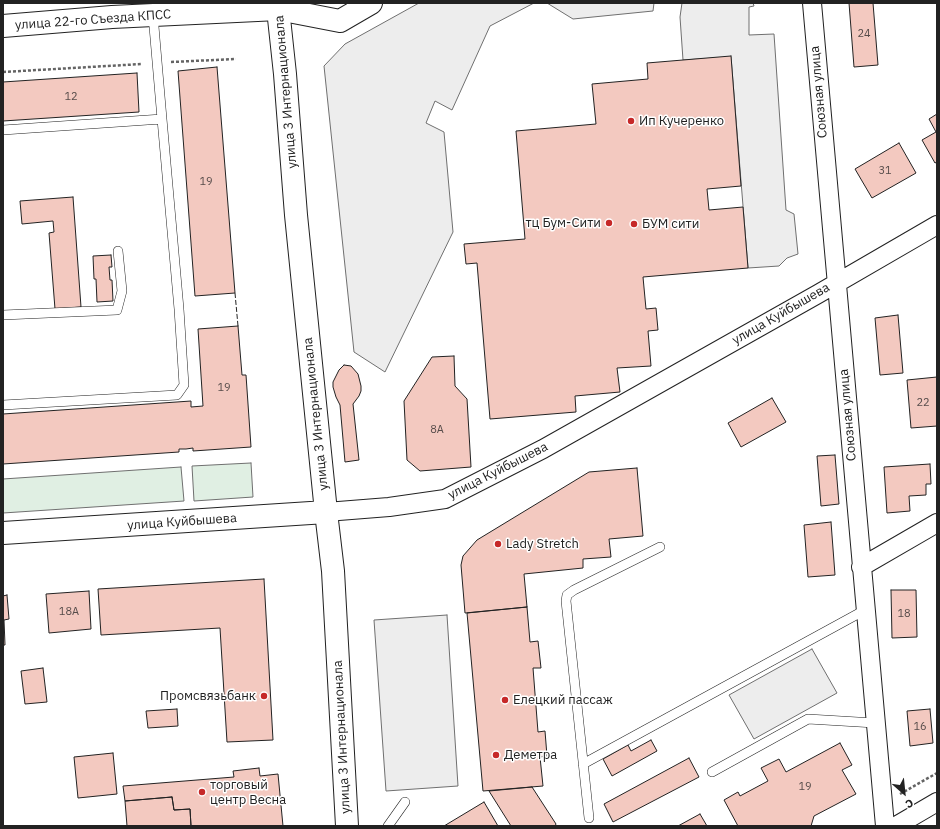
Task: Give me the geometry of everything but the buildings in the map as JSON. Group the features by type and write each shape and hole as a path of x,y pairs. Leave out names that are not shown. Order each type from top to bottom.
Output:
{"main road":[{"name":"улица 22-го Съезда КПСС","path":"3,26 112,14 153,16 281,5 340,21 371,3"},
{"name":"улица 3 Интернационала","path":"281,5 296,215 332,571 347,826"},
{"name":"улица Куйбышева","path":"3,533 326,512"}],"street":[{"name":"Союзная улица","path":"816,5 836,283 885,826"},
{"name":"улица Куйбышева","path":"326,512 389,507 445,499 543,449 937,224"},
{"path":"861,567 937,523"},
{"path":"896,826 937,802"}],"lane":[{"path":"3,405 177,394 184,385 179,309 153,16"},
{"path":"3,130 162,119"},
{"path":"3,315 116,310 122,291 118,251"},
{"path":"589,818 566,601 567,595 574,590 660,548"},
{"path":"583,764 865,610"},
{"path":"712,772 808,719 875,722"},
{"path":"388,826 405,802"}],"path":[{"path":"3,72 236,59"},
{"path":"883,805 937,773"}],"green space":[{"path":"251,463 253,497 194,501 192,466"},
{"path":"181,467 184,501 3,513 3,479"}],"shaded area":[{"path":"419,3 534,3 490,26 452,110 435,101 426,123 444,132 453,232 385,372 354,352 324,66 345,44"},
{"path":"547,3 654,3 653,11 573,19"},
{"path":"682,3 753,3 754,6 749,7 749,35 774,34 786,210 794,214 798,254 787,258 779,266 748,268 731,57 683,60 680,17"},
{"path":"447,615 458,786 386,791 374,620"},
{"path":"812,649 837,693 754,739 729,695"}],"fence":[{"path":"235,293 238,326"}],"place":[{"name":"Ип Кучеренко","path":"631,121"},
{"name":"тц Бум-Сити","path":"609,223"},
{"name":"БУМ сити","path":"634,224"},
{"name":"Lady Stretch","path":"498,544"},
{"name":"Промсвязьбанк","path":"264,696"},
{"name":"Елецкий пассаж","path":"505,700"},
{"name":"Деметра","path":"496,755"},
{"name":"торговый центр Весна","path":"202,792"}]}
